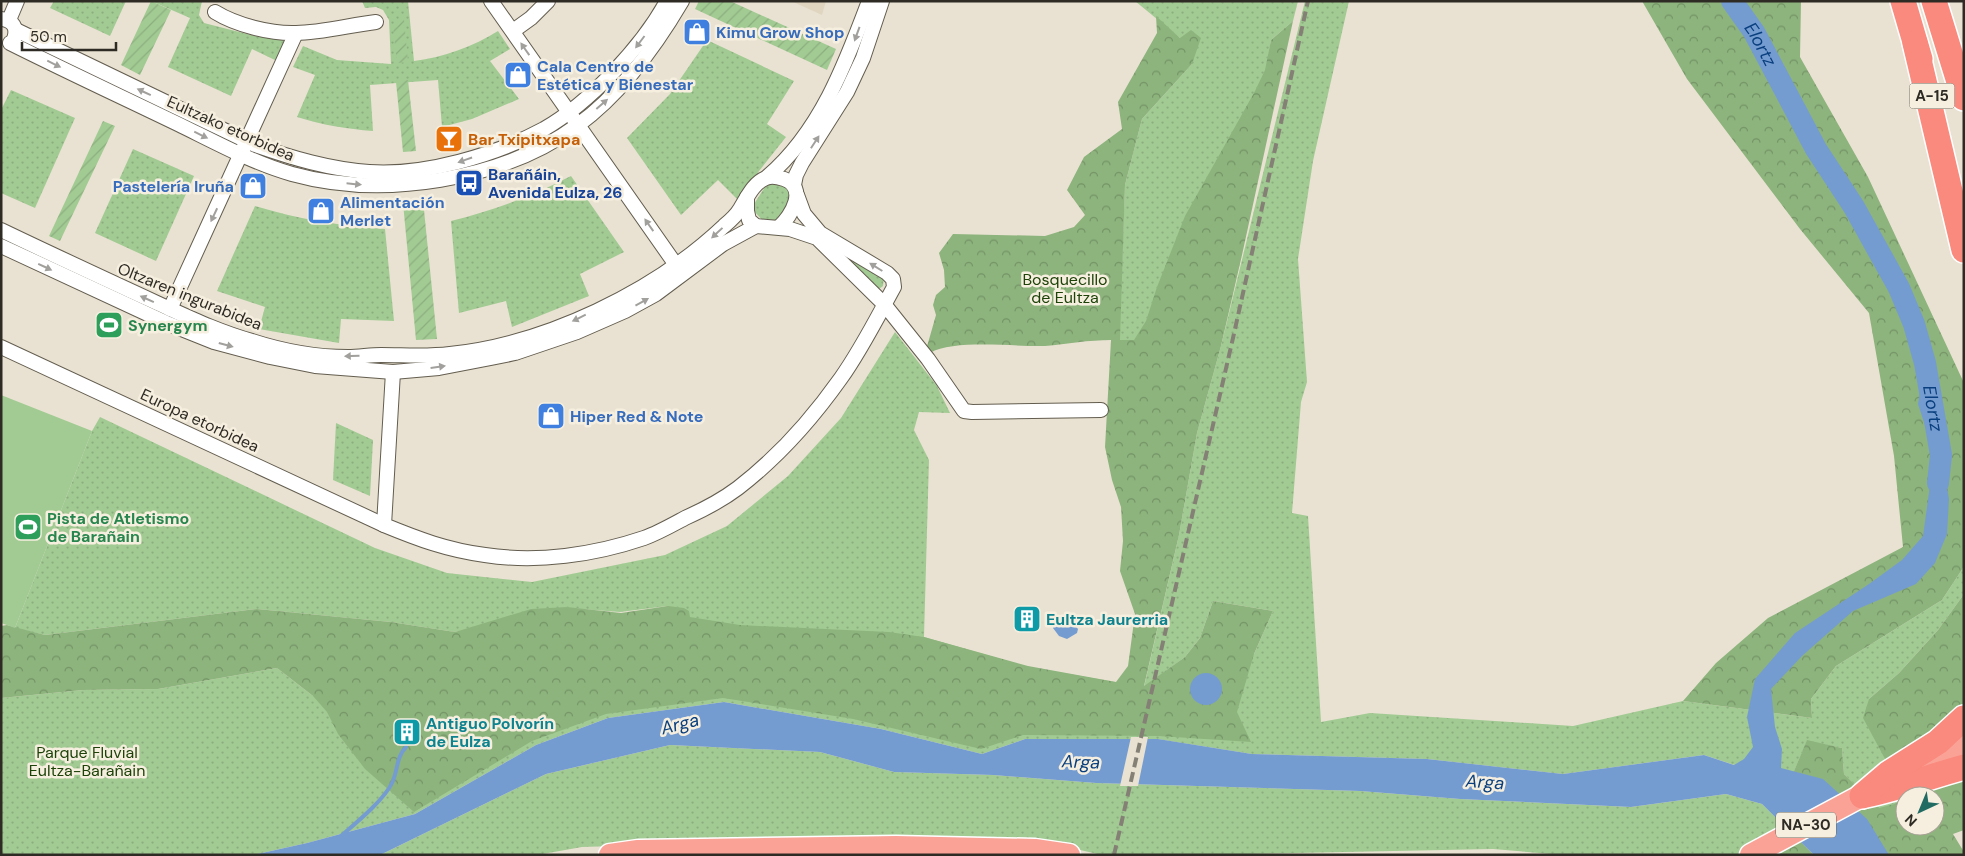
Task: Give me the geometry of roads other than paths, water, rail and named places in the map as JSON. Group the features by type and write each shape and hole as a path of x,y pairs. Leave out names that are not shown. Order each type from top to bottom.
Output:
{"highway":[{"name":"A-15","path":"1903,1 1964,190"},
{"name":"A-15","path":"1934,1 1964,98"},
{"path":"1944,1 1964,41"},
{"path":"1915,43 1964,250"},
{"path":"1917,768 1938,742 1964,718"},
{"path":"1917,768 1964,742"},
{"path":"1862,796 1889,773 1917,768 1964,767"},
{"name":"NA-30","path":"1751,855 1862,796"},
{"path":"610,855 638,851 896,847 1035,850 1069,855"}],"street":[{"path":"6,44 15,37 9,23 17,1"},
{"path":"491,1 676,265"},
{"path":"513,31 531,18 548,1"},
{"name":"Eultzako etorbidea","path":"9,23 247,141 294,159 331,168 370,172 413,170 455,164 520,141 546,128 599,87 638,46 667,1"},
{"name":"Eultzako etorbidea","path":"6,44 242,155 292,174 329,182 369,186 414,184 464,176 501,166 548,144 578,125 613,95 647,55 682,1"},
{"path":"869,1 844,66 822,109 785,162 757,183 748,196 747,211 749,220 756,226 766,228 779,227 817,238 884,304 928,359 964,411 1101,410"},
{"path":"779,227 793,211 802,163 847,92 860,65 882,1"},
{"path":"215,12 227,20 242,24 296,33 376,22"},
{"path":"170,308 242,155 296,33"},
{"path":"767,177 776,176 789,181 796,190"},
{"name":"Europa etorbidea","path":"1,347 384,525 434,545 486,555 541,558 597,551 646,537 698,512 733,492 803,427 841,378 872,328 894,287 893,280 887,273 820,233 804,214 796,190"},
{"name":"Oltzaren ingurabidea","path":"1,230 170,308 236,336 288,350 321,355 425,356 454,354 512,343 558,328 639,288 655,280 706,243 735,216 748,196"},
{"name":"Oltzaren ingurabidea","path":"1,246 169,324 214,342 270,357 315,366 399,372 439,368 507,355 577,332 625,311 656,294 723,244 756,226"},
{"path":"374,355 371,365 377,371"},
{"path":"384,525 399,372 408,368 410,361 407,355"}],"water":[{"name":"Arga","path":"1925,363 1949,499 1947,534 1935,563 1916,584 1853,611 1802,656 1771,689 1775,727 1782,749 1781,768 1823,779 1867,819 1889,855 1814,855 1762,804 1726,794 1631,807 1460,799 1360,791 1096,783 993,775 894,772 820,752 670,745 546,774 380,855 253,855 307,843 415,814 536,745 608,718 724,702 881,729 982,754 1025,739 1158,739 1252,754 1427,759 1563,774 1704,755 1734,765 1744,759 1753,747 1747,717 1755,679 1795,633 1902,560 1923,536 1931,478 1932,447 1918,404"},
{"path":"1066,615 1078,629 1077,633 1067,639 1059,636 1053,628 1056,620"},
{"path":"1206,673 1212,674 1217,678 1221,683 1221,695 1217,700 1212,704 1206,705 1200,704 1195,700 1191,695 1190,689 1191,683 1195,678 1200,674"}],"waterway":[{"name":"Elortz","path":"1732,1 1754,32 1816,149 1854,207 1899,288 1914,324 1925,363 1941,455 1938,483"},
{"path":"341,836 383,797 392,783 400,755 406,747"}],"railway":[{"path":"1114,855 1233,338 1308,1"}],"place":[{"name":"Kimu Grow Shop","path":"697,32"},
{"name":"Cala Centro de Estética y Bienestar","path":"518,75"},
{"name":"Bar Txipitxapa","path":"449,139"},
{"name":"Barañáin, Avenida Eulza, 26","path":"469,183"},
{"name":"Pastelería Iruña","path":"253,186"},
{"name":"Alimentación Merlet","path":"321,211"},
{"name":"Synergym","path":"109,325"},
{"name":"Hiper Red & Note","path":"551,416"},
{"name":"Pista de Atletismo de Barañain","path":"28,527"},
{"name":"Eultza Jaurerria","path":"1027,619"},
{"name":"Antiguo Polvorín de Eulza","path":"407,732"}],"park label":[{"name":"Bosquecillo de Eultza","path":"1065,288"},
{"name":"Parque Fluvial Eultza-Barañain","path":"87,761"}]}
